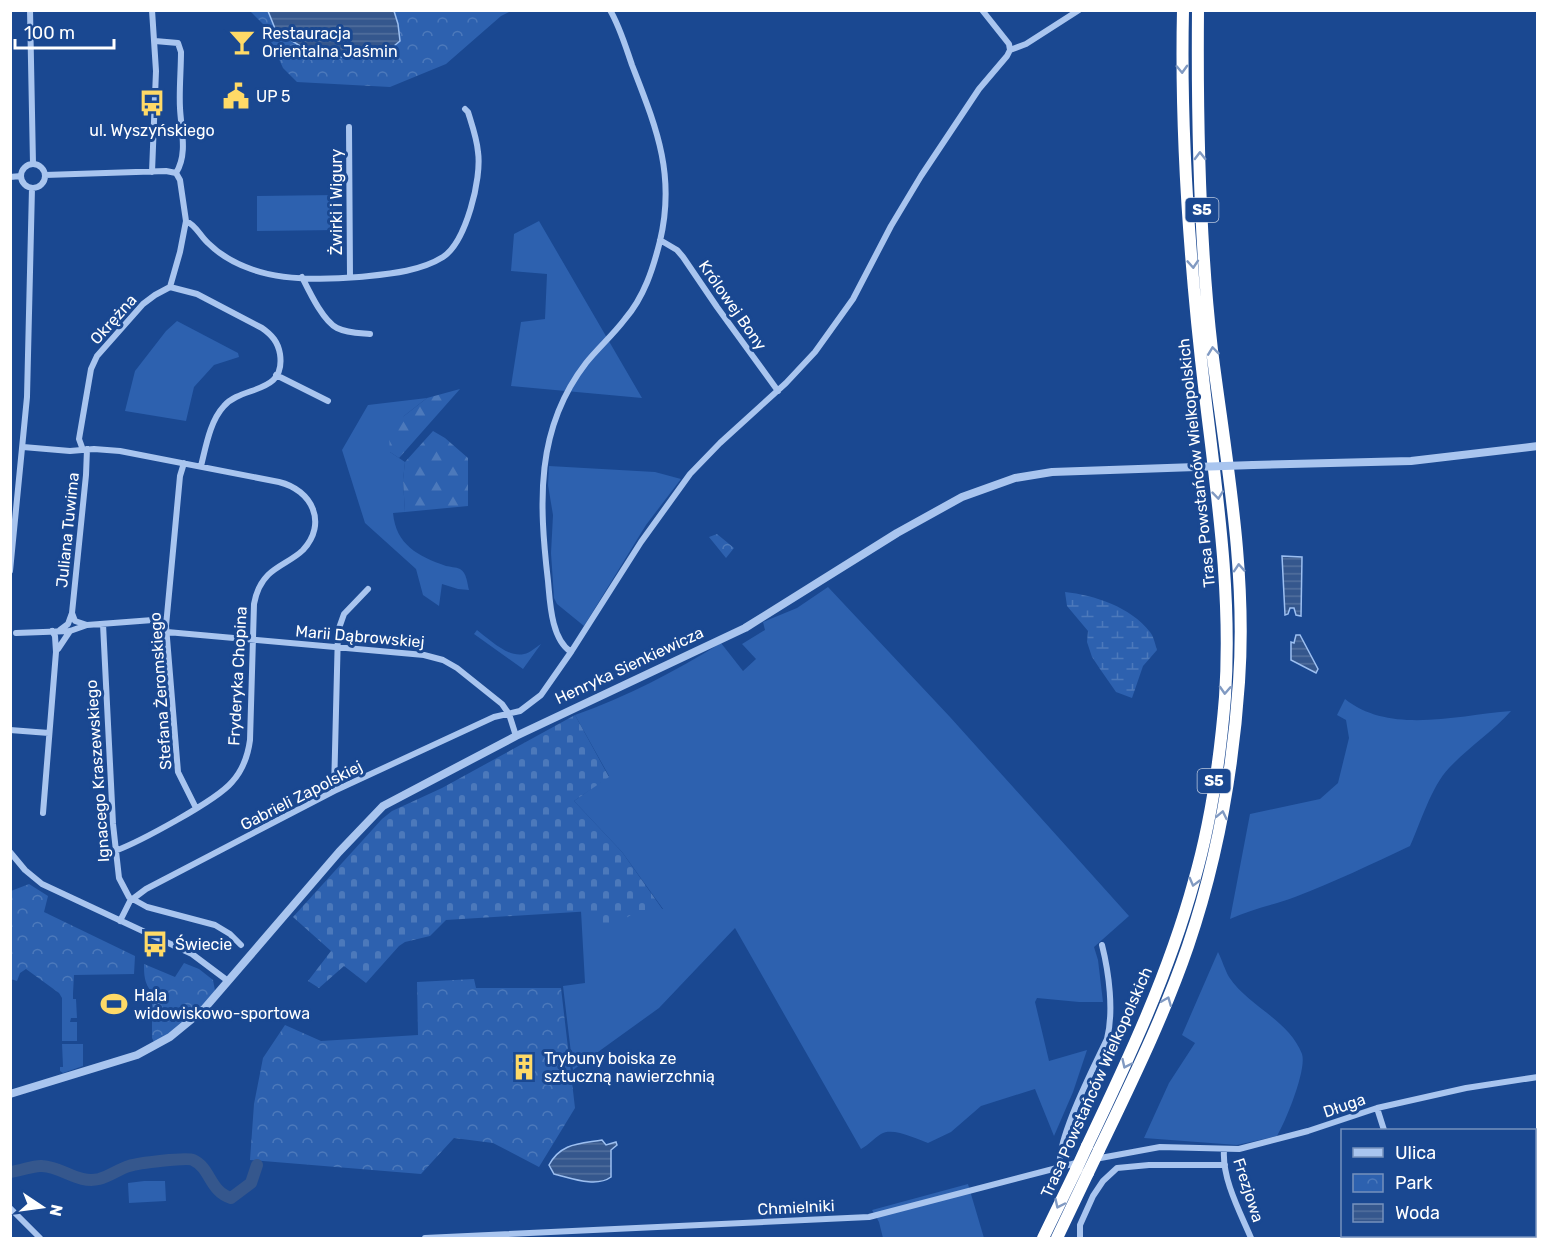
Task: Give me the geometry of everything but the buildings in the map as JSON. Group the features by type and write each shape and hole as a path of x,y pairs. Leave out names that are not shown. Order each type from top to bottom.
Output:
{"highway":[{"name":"Trasa Powstańców Wielkopolskich","path":"1093,1148 1154,998 1180,929 1195,879 1211,804 1225,698 1227,655 1223,539 1197,322 1186,184 1182,58 1183,10"},
{"name":"Trasa Powstańców Wielkopolskich","path":"1043,1239 1082,1171 1155,1032 1192,934 1205,890 1225,801 1238,700 1241,627 1239,580 1234,514 1207,299 1201,202 1198,10"},
{"name":"Trasa Powstańców Wielkopolskich","path":"1057,1239 1082,1171"}],"street":[{"path":"30,10 33,164"},
{"path":"152,10 155,41 152,172"},
{"path":"571,652 559,637 550,604 541,502 545,456 555,420 570,387 585,363 634,308 651,273 660,240 666,198 661,145 610,10"},
{"path":"982,10 1009,44 1010,50 1026,44 1079,10"},
{"path":"155,41 178,43 181,52 180,108 183,136 181,161 176,173"},
{"name":"Gabrieli Zapolskiej","path":"120,921 128,904 146,890 334,791 494,717 520,711 541,695 641,542 690,474 720,443 778,391 815,352 853,299 905,202 980,89 1010,50"},
{"name":"Żwirki i Wigury","path":"186,221 193,225 208,243 230,260 264,273 350,278 394,273 425,265 441,258 455,245 469,213 479,162 477,144 468,112 465,110"},
{"name":"Żwirki i Wigury","path":"349,127 350,278"},
{"path":"21,176 26,166 33,164 40,166 45,175"},
{"path":"45,175 171,171 176,173 180,180 186,221 170,287 198,294 268,332 276,340 280,350 280,367 276,375 265,386 231,399 218,412 201,466"},
{"path":"32,188 40,185 45,175"},
{"path":"10,177 21,176"},
{"path":"21,176 25,184 32,188"},
{"path":"10,572 27,397 32,188"},
{"name":"Królowej Bony","path":"660,240 677,249 684,256 717,307 778,391"},
{"path":"302,277 327,319 336,328 370,334"},
{"name":"Okrężna","path":"85,450 79,439 91,369 98,356 149,299 170,287"},
{"path":"276,375 328,402"},
{"name":"Henryka Sienkiewicza","path":"10,1094 145,1052 170,1038 188,1024 228,981 339,852 383,806 516,736 745,628 930,514 980,489 1015,478 1052,472 1109,468 1420,460 1538,446"},
{"name":"Fryderyka Chopina","path":"23,447 70,451 120,451 201,466 292,486 307,497 313,508 314,529 307,545 300,553 269,574 256,593 251,730 245,761 233,782 225,790 196,808 115,851"},
{"name":"Juliana Tuwima","path":"60,630 68,624 72,613 86,475 85,450"},
{"name":"Stefana Żeromskiego","path":"184,463 180,476 166,619 178,772 196,808"},
{"path":"334,791 338,631 344,614 368,589"},
{"name":"Juliana Tuwima","path":"72,613 75,621 87,626"},
{"path":"16,633 70,631 103,624 166,619"},
{"name":"Ignacego Kraszewskiego","path":"103,624 115,851 118,878 127,895 133,899"},
{"path":"43,813 56,652 55,636 52,631"},
{"path":"56,652 70,631"},
{"name":"Marii Dąbrowskiej","path":"167,632 424,655 443,660 463,672 502,704 509,714 516,736"},
{"path":"10,730 49,733"},
{"path":"10,852 25,870 42,884 196,956 228,981"},
{"path":"133,899 150,909 214,925 230,934 241,945"},
{"path":"1060,1167 1060,1154 1065,1135 1110,1028 1109,977 1102,945"},
{"name":"Długa","path":"1160,1147 1224,1150 1261,1145 1377,1108 1466,1088 1538,1077"},
{"path":"1377,1108 1383,1129"},
{"name":"Chmielniki","path":"425,1239 869,1217 1105,1156 1160,1147"},
{"name":"Frezjowa","path":"1224,1150 1231,1188 1251,1239"},
{"path":"1080,1239 1080,1226 1093,1197 1102,1181 1116,1168 1149,1165 1225,1165"},
{"path":"10,1208 40,1239"}],"green space":[{"path":"250,11 511,11 501,16 446,64 390,87 297,82 283,68 263,24"},
{"path":"336,195 337,230 257,231 257,196"},
{"path":"539,221 642,398 511,386 521,322 545,319 547,274 511,271 514,234"},
{"path":"177,321 238,353 239,357 214,365 194,387 186,421 125,411 135,371 166,331"},
{"path":"460,389 399,458 390,452 389,436 404,416 427,398"},
{"path":"427,398 404,416 390,452 405,462 403,480 405,512 393,513 399,533 410,548 436,562 460,569 465,576 469,590 442,584 439,606 423,595 416,569 365,523 342,450 368,405"},
{"path":"433,431 468,458 468,506 405,512 403,480 405,462"},
{"path":"549,466 655,472 681,479 646,525 584,626 557,604 554,598 551,553 553,515 548,485"},
{"path":"717,534 734,548 726,558 709,537"},
{"path":"828,587 950,717 1129,916 1094,947 1098,960 1103,1002 1037,998 1035,1002 1049,1061 1087,1050 1073,1092 1054,1136 1035,1089 981,1106 951,1132 928,1143 904,1134 886,1132 861,1149 735,928 659,1008 573,1070 563,986 585,983 581,911 663,909 622,852 574,801 609,776 575,715 649,683 721,643 743,671 756,659 742,644 765,630 763,622 797,608"},
{"path":"1065,592 1100,599 1122,609 1142,623 1151,634 1157,650 1143,666 1132,698 1116,692 1092,657 1087,642 1088,631 1067,606"},
{"path":"477,630 505,651 512,653 526,653 541,644 523,669 474,634"},
{"path":"1345,699 1363,710 1382,717 1403,720 1425,720 1511,711 1457,760 1443,776 1432,795 1410,846 1310,891 1230,919 1250,814 1320,799 1338,783 1349,738 1346,720 1337,715"},
{"path":"575,715 609,777 574,801 622,852 663,910 639,910 605,931 592,911 446,920 430,936 405,942 399,946 366,983 344,966 319,988 308,981 331,951 293,917 382,819 392,811 442,788"},
{"path":"29,884 48,896 44,912 135,956 134,974 74,975 73,993 59,993 26,969 20,973 17,981 11,979 11,891"},
{"path":"1218,952 1229,977 1237,987 1288,1032 1302,1054 1299,1083 1290,1107 1277,1136 1237,1145 1144,1138 1169,1083 1195,1043 1182,1035"},
{"path":"184,963 199,969 213,980 216,996 156,1046 152,1038 152,992 144,975 144,964 175,977"},
{"path":"474,979 476,988 561,988 575,1108 539,1167 493,1143 454,1138 421,1174 250,1160 254,1104 263,1058 285,1025 321,1041 418,1035 417,982"},
{"path":"59,993 73,993 73,999 76,999 77,1018 71,1018 70,1022 77,1022 77,1041 62,1041 62,998"},
{"path":"62,1044 83,1044 83,1066 63,1073 60,1071 60,1067 63,1067"},
{"path":"165,1181 166,1201 129,1203 128,1183"},
{"path":"968,1184 984,1238 883,1238 879,1222 872,1210"}],"water":[{"path":"268,11 394,11 400,41 383,55 350,58 313,54 276,31"},
{"path":"1282,556 1302,557 1301,616 1296,615 1294,608 1290,608 1288,614 1285,615"},
{"path":"1296,635 1300,635 1318,669 1316,673 1291,660 1291,642 1294,643"},
{"path":"602,1140 606,1145 616,1142 617,1145 611,1150 611,1177 591,1182 554,1174 549,1165 559,1152 578,1144"}],"waterway":[{"path":"10,1172 42,1166 91,1180 103,1178 134,1165 189,1159 199,1164 218,1190 231,1198 251,1183 257,1165"}],"place":[{"name":"Restauracja Orientalna Jaśmin","path":"242,42"},
{"name":"UP 5","path":"236,96"},
{"name":"ul. Wyszyńskiego","path":"152,103"},
{"name":"Świecie","path":"155,944"},
{"name":"Hala widowiskowo-sportowa","path":"114,1004"},
{"name":"Trybuny boiska ze sztuczną nawierzchnią","path":"524,1067"}]}
